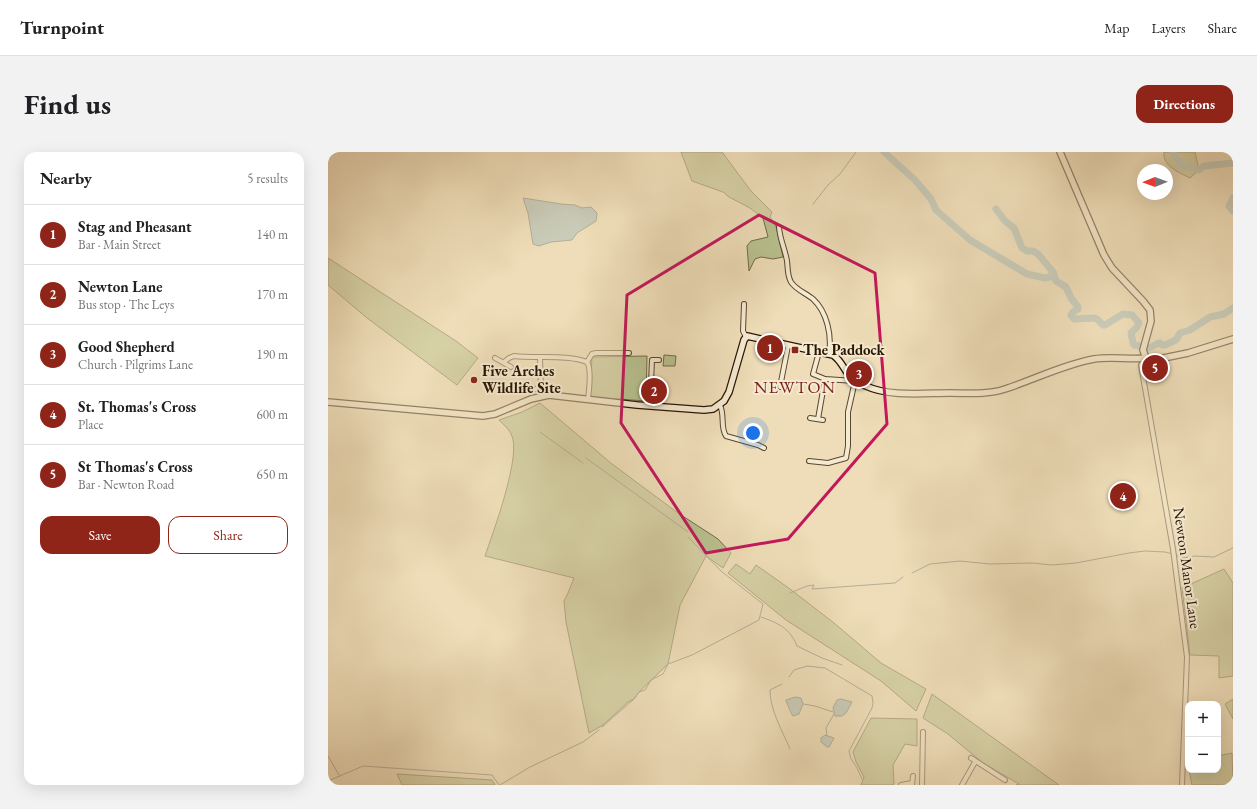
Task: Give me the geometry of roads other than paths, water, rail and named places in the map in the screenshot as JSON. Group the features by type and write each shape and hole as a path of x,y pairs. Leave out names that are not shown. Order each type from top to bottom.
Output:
{"street":[{"path":"1060,152 1104,255 1112,268 1143,300 1150,310 1151,321 1143,350 1146,358"},
{"path":"779,227 789,278 793,286 812,299 823,313 830,337 829,354"},
{"path":"744,304 743,331 747,336 829,354 838,358 850,377 855,381 874,390 890,392 989,392 1003,390 1080,362 1110,358 1146,358 1150,361 1163,359 1233,340"},
{"path":"328,402 483,416 495,414 535,398 549,395 650,406 704,410 713,409 720,405 729,392 747,336"},
{"path":"780,387 788,346"},
{"path":"587,362 592,354 596,352 629,353"},
{"path":"819,352 813,374 825,379 855,381"},
{"path":"504,362 514,356 540,358 557,357 587,362 590,365 588,399"},
{"path":"495,358 511,367"},
{"path":"540,358 541,388"},
{"name":"Newton Manor Lane","path":"1146,358 1142,366 1175,558 1187,658 1182,785"},
{"path":"650,406 652,360 659,360"},
{"path":"810,418 820,419 825,379"},
{"path":"809,461 828,463 846,458 848,446 848,412 855,381"},
{"path":"535,389 550,388"},
{"path":"720,405 723,411 723,431 726,436 764,448"},
{"path":"922,785 923,732"},
{"path":"962,785 973,760 1005,780"},
{"path":"901,785 912,784 913,776"}],"water":[{"path":"523,198 575,205 582,208 591,207 597,213 596,221 577,233 572,240 551,242 539,246 533,244 528,213"},
{"path":"795,697 801,698 803,704 799,714 793,716 786,700"},
{"path":"841,699 852,702 846,713 842,716 835,716 833,708 837,700"},
{"path":"825,735 834,738 829,747 821,742 821,738"}],"waterway":[{"path":"813,204 828,185 840,174 856,152"},
{"path":"884,152 915,180 931,199 936,210 970,240 1027,274 1045,278 1050,277 1053,272 1056,281 1066,287 1071,298 1078,307 1078,309 1071,315 1074,319 1094,318 1105,325 1123,314 1132,315 1139,323 1131,333 1133,343 1134,345 1140,346"},
{"path":"1173,152 1181,165 1199,170 1204,166 1233,163"},
{"path":"1233,198 1229,206 1233,211"},
{"path":"996,209 1005,221 1014,228 1022,248 1038,254 1053,272"},
{"path":"1148,348 1158,343 1165,345 1176,340 1180,333 1190,330 1210,317 1224,314 1233,308"},
{"path":"540,432 583,463"},
{"path":"586,458 688,532"},
{"path":"602,727 634,699 639,692 645,690 651,680 663,674 668,664 692,655 759,620 763,604 721,571 688,537"},
{"path":"1176,555 1183,558 1195,556 1214,557 1233,548"},
{"path":"912,573 930,564 960,561 990,564 1032,563 1052,565 1076,563 1145,551 1173,554"},
{"path":"790,593 807,586 814,585 812,589 895,583 903,577"},
{"path":"761,617 787,630 797,646 822,658 842,665"},
{"path":"789,677 794,670 807,666 825,668 872,696 872,708 849,751 851,759 862,779"},
{"path":"782,684 770,690 772,705 777,720 790,749"},
{"path":"803,704 833,712"},
{"path":"827,736 826,728 834,714"},
{"path":"500,785 530,767 583,742 599,730"},
{"path":"328,756 339,775"},
{"path":"328,781 363,766 492,775 499,785"}],"place":[{"name":"Stag and Pheasant","path":"770,348"},
{"name":"The Paddock","path":"795,350"},
{"name":"St Thomas's Cross","path":"1155,368"},
{"name":"Good Shepherd","path":"859,374"},
{"name":"Five Arches Wildlife Site","path":"474,380"},
{"name":"Newton Lane","path":"654,391"},
{"name":"St. Thomas's Cross","path":"1123,496"}],"district":[{"name":"NEWTON","path":"795,387"}]}
